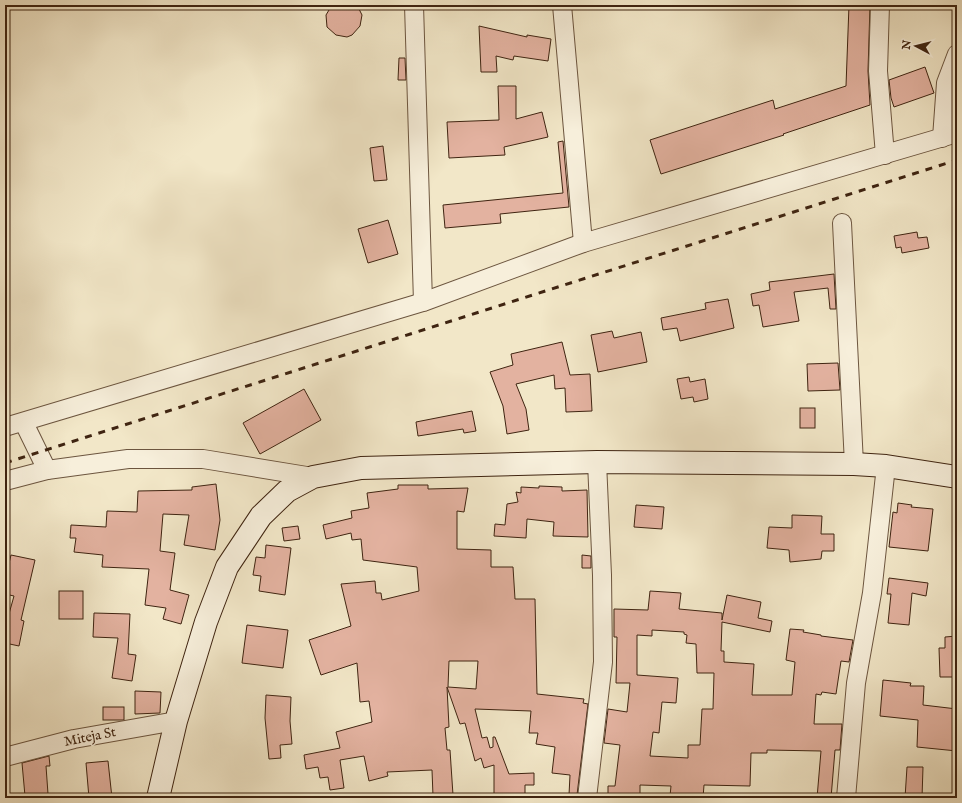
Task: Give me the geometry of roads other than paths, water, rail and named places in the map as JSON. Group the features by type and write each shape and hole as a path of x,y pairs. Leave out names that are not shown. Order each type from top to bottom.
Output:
{"street":[{"path":"414,5 423,302"},
{"path":"562,5 583,243"},
{"path":"880,5 878,71 885,155"},
{"path":"5,428 423,302 583,243 949,136 946,82 957,54"},
{"path":"842,223 854,464"},
{"path":"24,423 47,470"},
{"path":"5,481 47,470 128,459 203,459 313,477"},
{"path":"587,798 603,662 602,575 597,462"},
{"path":"158,798 176,721 206,622 227,567 261,516 287,491 313,477 361,468 597,462 854,464 886,466 957,477"},
{"path":"846,798 856,683 872,594 886,466"},
{"name":"Miteja St","path":"5,757 74,739 176,721"}],"railway":[{"path":"5,463 957,160"}]}
